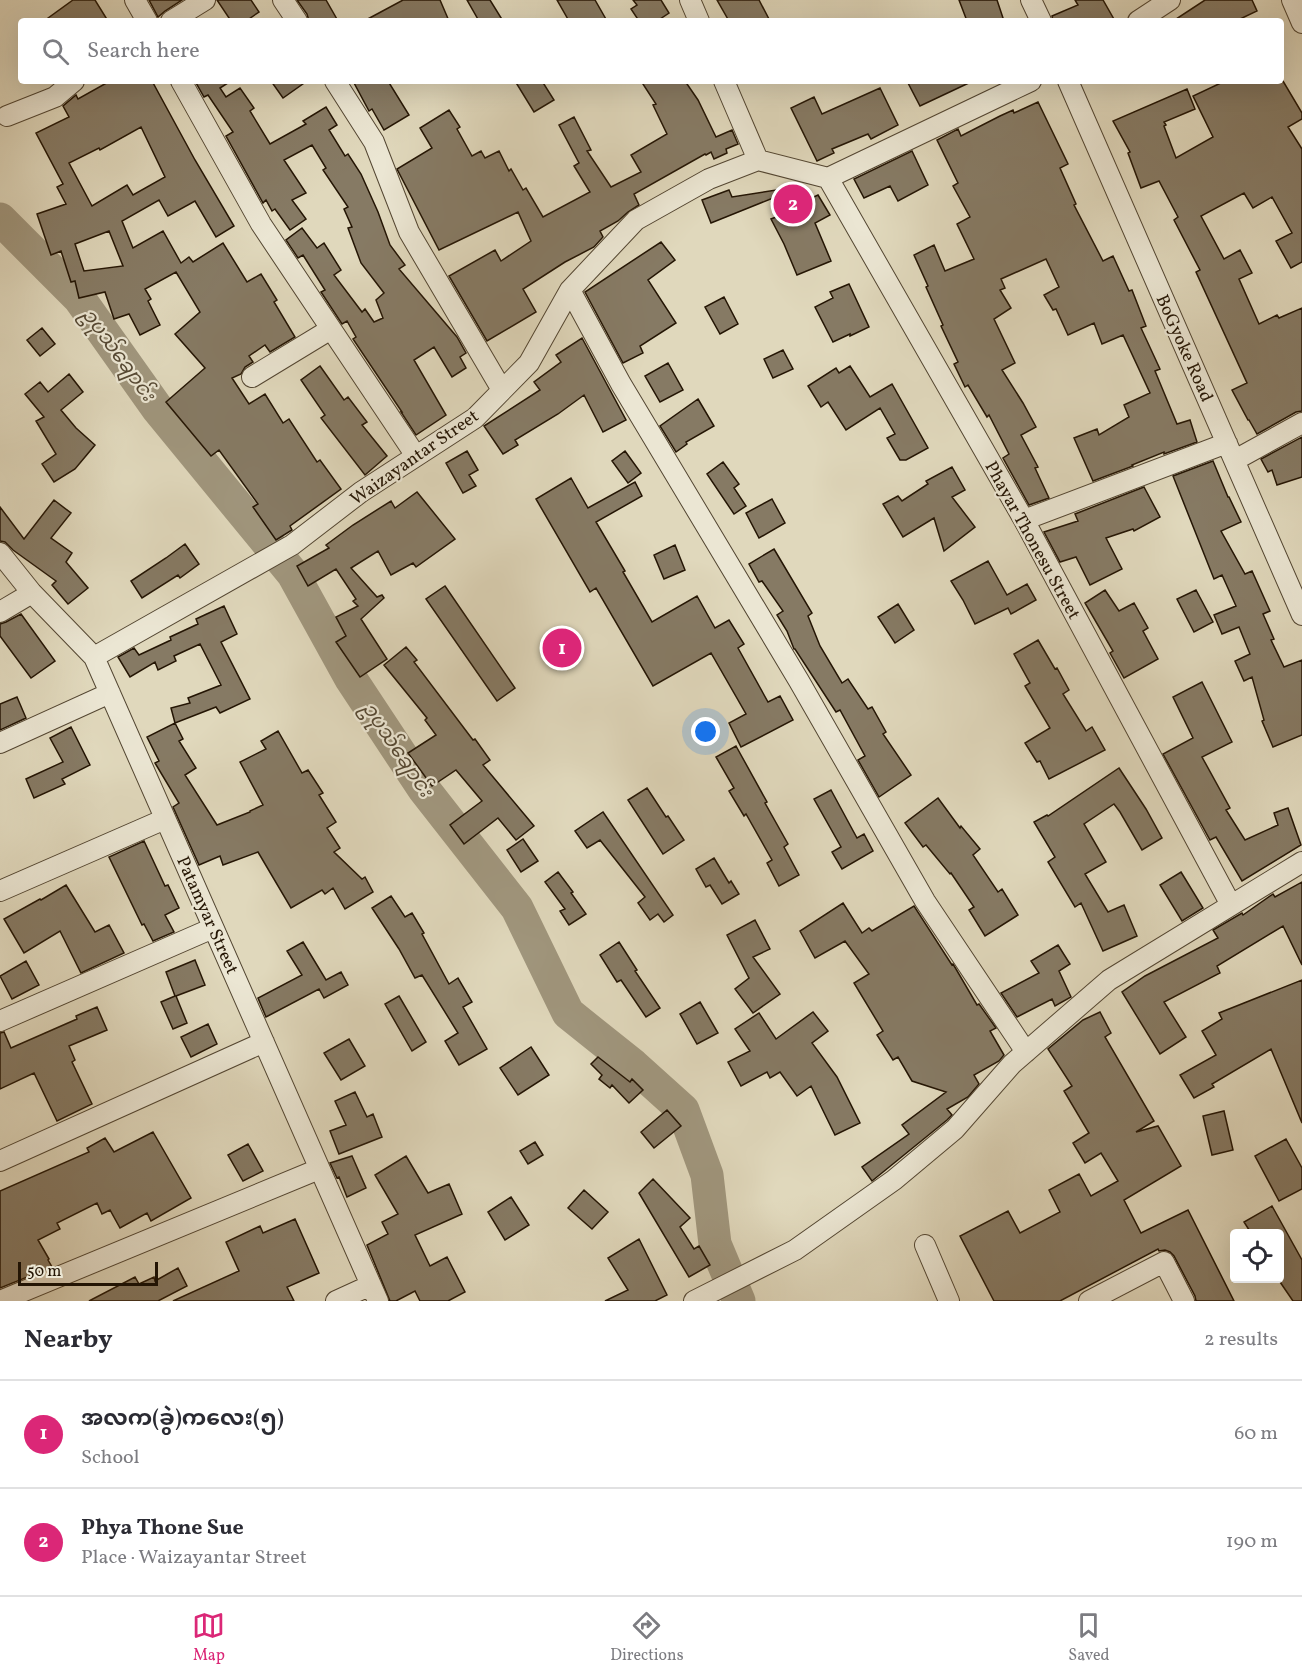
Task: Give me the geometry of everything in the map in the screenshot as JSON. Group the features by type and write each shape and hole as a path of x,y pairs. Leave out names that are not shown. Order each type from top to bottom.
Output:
{"street":[{"path":"135,0 145,18"},
{"path":"176,18 205,0"},
{"path":"283,0 295,18"},
{"path":"690,0 698,18"},
{"path":"1031,0 1040,18"},
{"path":"1142,18 1170,0"},
{"path":"1292,0 1302,23"},
{"path":"7,116 55,97 70,84"},
{"path":"183,84 261,224 416,456"},
{"path":"337,84 374,142 409,232 502,390"},
{"path":"725,84 758,160 828,178 1025,84"},
{"name":"BoGyoke Road","path":"1069,84 1302,615"},
{"name":"Waizayantar Street","path":"94,657 292,544 361,492 475,418 529,363 570,290 636,220 709,179 758,160"},
{"name":"Phayar Thonesu Street","path":"828,178 1024,520 1231,905"},
{"path":"570,290 621,384 799,681 925,901 1026,1052"},
{"path":"252,377 331,329"},
{"path":"1024,520 1231,452 1302,423"},
{"name":"Patamyar Street","path":"0,553 32,593 94,657 375,1293"},
{"path":"0,612 32,593"},
{"path":"0,743 110,693"},
{"path":"0,891 165,819"},
{"path":"700,1299 795,1251 894,1180 955,1129 1012,1064 1109,980 1302,862"},
{"path":"0,1021 213,928"},
{"path":"0,1161 264,1042"},
{"path":"0,1301 320,1169"},
{"path":"925,1245 949,1301"},
{"path":"1089,1301 1164,1262 1184,1301"},
{"path":"336,1301 375,1293"}],"building":[{"path":"73,0 95,0 106,18 48,18"},
{"path":"149,0 182,0 158,17"},
{"path":"217,0 251,0 259,12 250,18 229,18"},
{"path":"297,0 326,0 336,18 308,18"},
{"path":"403,0 440,0 448,18 370,18"},
{"path":"467,0 490,0 501,18 477,18"},
{"path":"557,0 595,0 605,18 567,18"},
{"path":"633,0 661,0 669,13 662,18 637,18 631,9 637,5"},
{"path":"717,0 759,0 768,18 727,18"},
{"path":"959,0 997,0 1003,18 966,18"},
{"path":"1075,0 1103,0 1113,18 1052,18 1052,16 1078,5"},
{"path":"1205,0 1252,0 1257,11 1242,18 1178,18"},
{"path":"1284,83 1302,113 1302,119 1288,127 1302,149 1302,262 1291,268 1276,241 1292,233 1272,197 1253,208 1244,193 1201,216 1224,259 1240,250 1252,273 1239,279 1259,324 1277,315 1279,318 1302,308 1302,411 1296,412 1257,434 1232,390 1247,383 1196,272 1200,270 1174,220 1178,217 1159,181 1141,188 1128,153 1130,152 1113,121 1187,89 1195,109 1164,122 1176,158 1213,137 1193,96 1219,84"},
{"path":"105,84 154,84 234,226 216,237 195,201 168,216 159,200 122,221 133,248 163,231 181,263 189,257 193,262 223,243 247,282 261,274 277,300 274,302 295,337 270,352 265,345 249,356 253,362 245,367 241,374 232,378 249,404 265,394 283,423 289,419 317,462 320,460 341,489 290,526 292,530 276,540 253,507 258,504 219,450 211,456 166,402 205,368 175,334 200,312 176,272 145,289 151,299 148,301 160,325 140,335 129,314 114,319 105,292 79,298 75,281 71,282 61,251 51,255 37,214 66,204 57,187 63,184 36,133 69,117 63,106 76,95 78,99","holes":["141,127 165,177 133,195 127,185 92,206 69,163 99,148 100,150","109,231 123,266 84,271 75,244"]},
{"path":"197,84 226,84 220,88 226,97 240,88 254,108 250,111 270,144 306,124 303,121 326,107 337,125 329,130 345,156 348,154 361,174 390,245 405,265 399,269 457,337 466,353 460,357 466,368 452,377 434,347 414,360 446,415 416,435 353,339 356,337 347,321 342,324 321,292 325,290 303,255 298,258 286,240 302,228 317,248 324,243 341,270 334,275 362,312 365,309 374,322 383,318 376,300 384,293 361,263 348,228 352,227 344,209 348,207 323,170 326,168 312,145 284,160 306,193 292,200 306,219 290,230 275,209 272,211 266,200 263,203 226,136 233,132 208,95 204,97"},
{"path":"273,84 303,84 283,98"},
{"path":"355,84 390,84 409,115 384,130 372,109 369,111"},
{"path":"517,84 544,84 554,100 534,112"},
{"path":"643,84 687,84 698,100 716,137 732,130 738,144 726,149 727,153 714,159 711,152 705,154 634,194 639,205 600,231 603,237 594,247 565,262 523,289 536,312 487,341 449,276 495,250 501,261 531,241 518,212 439,250 397,169 432,148 420,128 449,110 460,127 457,129 472,156 481,151 485,158 499,151 509,171 511,169 523,190 526,188 543,217 590,192 574,166 579,163 559,125 574,117 591,150 587,151 611,187 641,172 631,155 667,134 653,105 656,104"},
{"path":"909,84 967,84 920,106"},
{"path":"880,88 898,125 871,139 868,134 832,149 834,153 817,161 791,108 814,97 822,114"},
{"path":"1038,102 1068,164 1060,168 1076,204 1074,205 1103,261 1113,256 1129,291 1132,290 1146,326 1141,328 1160,369 1155,371 1177,424 1190,420 1197,442 1164,454 1164,452 1093,481 1074,438 1097,429 1099,435 1129,417 1124,405 1150,393 1123,335 1102,344 1094,323 1068,335 1056,309 1053,310 1044,295 1059,287 1046,259 1001,279 1005,288 1000,290 1011,308 994,319 1015,363 1002,370 1036,427 1021,435 1038,467 1035,468 1049,498 1029,505 1003,458 1009,454 989,415 987,417 968,385 965,387 954,364 958,362 941,326 943,325 914,255 934,245 945,271 974,259 957,224 970,217 953,186 958,183 937,140 958,129 961,136 1013,110 1014,113"},
{"path":"912,151 928,185 898,201 890,186 864,198 854,179"},
{"path":"729,190 732,197 776,190 778,196 711,223 702,200"},
{"path":"818,195 830,215 815,223 831,261 797,275 771,219 789,212 788,209"},
{"path":"661,242 675,260 648,280 676,323 640,346 643,353 623,363 585,292"},
{"path":"849,284 869,327 833,342 815,307 833,298 830,292"},
{"path":"724,297 738,324 720,334 705,307"},
{"path":"42,328 55,344 40,356 27,340"},
{"path":"582,338 626,420 603,432 584,395 515,440 518,445 503,454 484,426 540,390 534,382 561,362 556,355"},
{"path":"783,350 793,369 773,378 764,359"},
{"path":"668,363 683,390 660,402 645,376"},
{"path":"320,366 344,400 348,397 367,422 362,425 387,456 365,475 321,418 325,415 301,380"},
{"path":"850,366 870,397 892,384 928,448 906,460 900,460 887,438 895,434 880,408 846,430 828,402 821,407 808,386 836,368 839,373"},
{"path":"69,374 83,392 61,410 95,445 75,469 54,482 42,464 56,454 36,421 44,417 25,394 40,382 48,392"},
{"path":"698,399 714,426 686,442 687,444 676,452 660,426"},
{"path":"1302,437 1302,477 1277,485 1272,470 1268,472 1261,459"},
{"path":"467,451 478,470 469,475 476,486 463,493 446,463"},
{"path":"625,451 641,473 628,483 612,461"},
{"path":"1213,461 1241,522 1221,531 1245,574 1252,571 1270,611 1263,614 1274,639 1271,640 1284,667 1302,660 1302,735 1273,747 1262,721 1264,720 1252,677 1244,681 1235,661 1250,654 1239,627 1222,634 1214,615 1236,606 1222,575 1214,579 1173,476"},
{"path":"723,462 739,484 734,488 746,506 734,514 707,474"},
{"path":"952,467 965,490 952,497 975,527 944,551 934,518 903,537 883,504 898,496 902,501 928,484 926,481"},
{"path":"571,478 588,508 635,482 642,496 596,522 652,622 697,596 715,628 729,620 744,644 738,648 768,702 780,696 793,720 741,747 729,723 746,714 711,653 653,686 596,588 590,592 536,499"},
{"path":"1144,487 1160,517 1134,531 1133,529 1106,538 1122,569 1090,585 1076,557 1060,562 1044,532 1078,521 1075,514"},
{"path":"417,492 455,539 416,567 413,563 391,575 378,551 351,568 377,597 382,595 384,598 361,619 387,659 360,677 336,642 346,636 336,617 358,606 353,601 356,599 336,569 308,586 297,566 329,548 326,545 391,501 395,508"},
{"path":"772,499 785,523 759,538 746,513"},
{"path":"54,500 71,513 51,538 72,553 66,562 88,588 68,604 52,585 56,581 5,542 0,541 0,507 24,539"},
{"path":"185,544 199,564 180,578 178,575 142,598 131,581"},
{"path":"675,545 685,570 664,579 654,555"},
{"path":"774,549 812,613 808,616 820,646 842,683 848,679 868,709 872,707 886,732 883,734 911,775 879,797 858,760 865,756 840,710 836,712 794,649 777,615 783,611 762,581 759,582 749,564"},
{"path":"988,561 1007,595 1027,584 1036,600 1011,614 1008,608 975,624 951,581"},
{"path":"445,586 515,688 497,701 426,599"},
{"path":"1105,590 1119,611 1134,603 1148,628 1143,631 1158,659 1124,678 1110,653 1113,651 1085,603"},
{"path":"1196,590 1213,622 1194,632 1177,599"},
{"path":"898,604 914,630 895,643 878,617"},
{"path":"224,606 237,634 221,642 250,699 220,713 216,707 175,723 171,708 190,703 188,698 221,685 200,644 174,656 176,661 158,670 155,662 130,677 118,657 134,648 139,655 171,640 170,637 198,624 196,619"},
{"path":"21,614 55,661 31,678 0,636 0,624"},
{"path":"1038,640 1069,690 1063,694 1086,731 1092,727 1105,750 1049,779 1040,761 1037,762 1025,743 1050,728 1025,686 1030,683 1014,654"},
{"path":"406,647 417,660 414,662 490,760 483,765 534,826 516,840 498,818 464,844 450,825 482,801 456,770 432,786 408,753 436,735 425,720 427,718 384,665"},
{"path":"1202,682 1232,742 1202,757 1230,808 1226,810 1245,840 1278,825 1274,813 1288,808 1301,845 1242,881 1216,837 1210,840 1163,754 1193,738 1173,697"},
{"path":"17,697 26,718 0,730 0,704"},
{"path":"175,723 183,739 179,741 196,768 185,775 217,825 263,805 240,762 266,749 261,741 278,731 302,773 308,770 323,793 319,795 336,822 327,828 340,848 334,852 362,879 365,877 373,892 345,909 333,888 325,894 322,890 291,908 258,852 223,865 220,856 199,865 173,807 179,803 155,763 159,761 147,737"},
{"path":"71,727 90,765 62,779 65,784 34,798 26,779 63,762 50,738"},
{"path":"736,746 788,844 784,847 799,875 779,886 767,863 772,860 746,814 744,816 729,791 734,788 716,757"},
{"path":"1119,768 1162,838 1142,850 1114,804 1084,824 1106,862 1085,874 1108,912 1124,905 1137,936 1103,951 1081,903 1075,907 1048,862 1055,857 1034,822 1048,816"},
{"path":"647,788 684,840 663,854 628,800"},
{"path":"831,790 857,838 864,834 873,851 842,869 832,852 841,847 814,799"},
{"path":"938,798 960,828 961,826 980,849 973,855 998,892 1002,889 1018,915 985,936 969,910 974,907 951,873 926,845 923,847 905,823"},
{"path":"603,812 673,915 664,922 658,914 650,920 638,903 645,897 600,840 587,848 575,831"},
{"path":"523,839 538,861 521,872 507,850"},
{"path":"144,841 165,886 168,885 179,908 165,915 174,932 153,941 144,924 142,925 109,857"},
{"path":"714,858 729,883 731,881 739,894 722,904 710,885 706,887 696,869"},
{"path":"558,872 586,914 569,925 560,911 565,909 545,882"},
{"path":"1181,872 1203,908 1182,921 1160,885"},
{"path":"1302,882 1302,965 1283,926 1217,966 1220,973 1164,1002 1186,1037 1160,1054 1122,992 1145,976 1218,938 1213,930 1242,913 1243,915 1273,894 1275,897"},
{"path":"66,885 95,932 109,925 124,953 81,973 60,931 24,953 4,919"},
{"path":"391,896 405,917 412,913 449,984 458,978 472,1002 463,1007 487,1049 459,1065 445,1041 458,1033 422,975 415,978 372,908"},
{"path":"843,903 862,933 869,928 872,931 914,906 977,1005 979,1004 996,1028 990,1031 1004,1055 999,1061 974,1075 979,1084 968,1097 947,1109 952,1115 947,1120 872,1181 862,1167 909,1134 902,1125 946,1092 912,1081 898,1057 893,1060 877,1035 883,1031 854,983 869,974 845,941 815,958 800,931"},
{"path":"755,920 770,949 753,957 780,994 753,1013 735,989 749,978 727,935"},
{"path":"303,942 326,980 341,972 348,985 324,998 319,989 266,1017 258,998 302,975 287,951"},
{"path":"619,942 660,1008 646,1017 621,980 617,982 600,955"},
{"path":"1058,945 1070,964 1059,971 1071,997 1055,1006 1052,999 1017,1017 1001,993 1039,973 1031,961"},
{"path":"195,960 205,985 176,996 187,1023 173,1029 161,1002 175,996 166,972"},
{"path":"26,961 39,985 12,999 0,976"},
{"path":"1302,980 1302,1123 1271,1049 1212,1084 1214,1087 1194,1098 1180,1075 1216,1055 1202,1031 1222,1019 1219,1013"},
{"path":"399,996 426,1042 412,1051 385,1004"},
{"path":"700,1002 718,1033 697,1044 680,1014"},
{"path":"97,1007 107,1030 69,1046 75,1060 72,1062 92,1104 57,1121 34,1073 0,1089 0,1033 4,1032 11,1048 77,1019 76,1016"},
{"path":"813,1012 828,1031 812,1043 837,1077 860,1123 835,1135 811,1086 797,1096 780,1072 770,1078 767,1072 741,1086 728,1062 750,1051 735,1029 759,1013 776,1039"},
{"path":"1100,1012 1111,1033 1105,1037 1154,1121 1136,1132 1158,1126 1181,1166 1124,1200 1141,1233 1188,1210 1234,1301 1196,1301 1174,1256 1170,1252 1158,1249 1060,1301 994,1301 960,1236 1008,1211 1020,1233 1060,1212 1049,1190 1079,1174 1091,1196 1118,1181 1101,1153 1085,1163 1073,1143 1089,1133 1064,1091 1072,1086 1048,1049 1083,1020"},
{"path":"208,1024 217,1044 191,1057 181,1037"},
{"path":"349,1039 365,1066 341,1080 324,1053"},
{"path":"531,1047 549,1075 518,1095 500,1068"},
{"path":"598,1057 630,1082 632,1079 643,1090 629,1103 612,1085 610,1088 599,1079 602,1075 591,1064"},
{"path":"355,1092 367,1117 373,1114 382,1137 339,1154 330,1131 346,1125 335,1101"},
{"path":"667,1110 681,1126 654,1148 641,1132"},
{"path":"1224,1111 1233,1150 1212,1155 1203,1116"},
{"path":"153,1132 191,1198 151,1221 147,1213 120,1228 110,1210 102,1214 97,1203 57,1223 60,1229 38,1240 52,1267 0,1288 0,1191 89,1152 87,1148 105,1138 114,1152"},
{"path":"1286,1139 1302,1168 1302,1189 1279,1201 1255,1156"},
{"path":"535,1142 543,1155 528,1164 520,1151"},
{"path":"248,1144 263,1171 243,1181 228,1155"},
{"path":"352,1156 366,1188 347,1197 330,1163"},
{"path":"406,1156 428,1193 449,1184 462,1214 415,1235 430,1266 447,1257 465,1292 448,1301 420,1301 415,1291 396,1301 390,1301 367,1245 388,1234 382,1222 398,1214 375,1175"},
{"path":"653,1179 690,1218 680,1227 694,1249 699,1246 710,1265 689,1277 639,1193"},
{"path":"584,1190 608,1212 592,1229 568,1208"},
{"path":"511,1197 529,1225 505,1240 488,1212"},
{"path":"1272,1206 1302,1260 1302,1301 1293,1301 1281,1283 1284,1283 1284,1229 1248,1229 1244,1222"},
{"path":"295,1219 319,1273 287,1287 294,1301 173,1301 239,1271 226,1242 260,1226 263,1233"},
{"path":"639,1239 667,1295 655,1301 605,1301 628,1290 608,1258"},
{"path":"178,1268 187,1286 158,1301 89,1301 135,1277 139,1284 154,1277 155,1281"}],"waterway":[{"name":"ဥပုသ်ချောင်း","path":"0,219 79,298 157,408 293,574 351,679 423,788 517,908 568,1013 633,1065 683,1110 707,1175 715,1244 739,1301"}],"place":[{"name":"Phya Thone Sue","path":"793,204"},
{"name":"အလက(ခွဲ)ကလေး(၅)","path":"562,648"}]}
